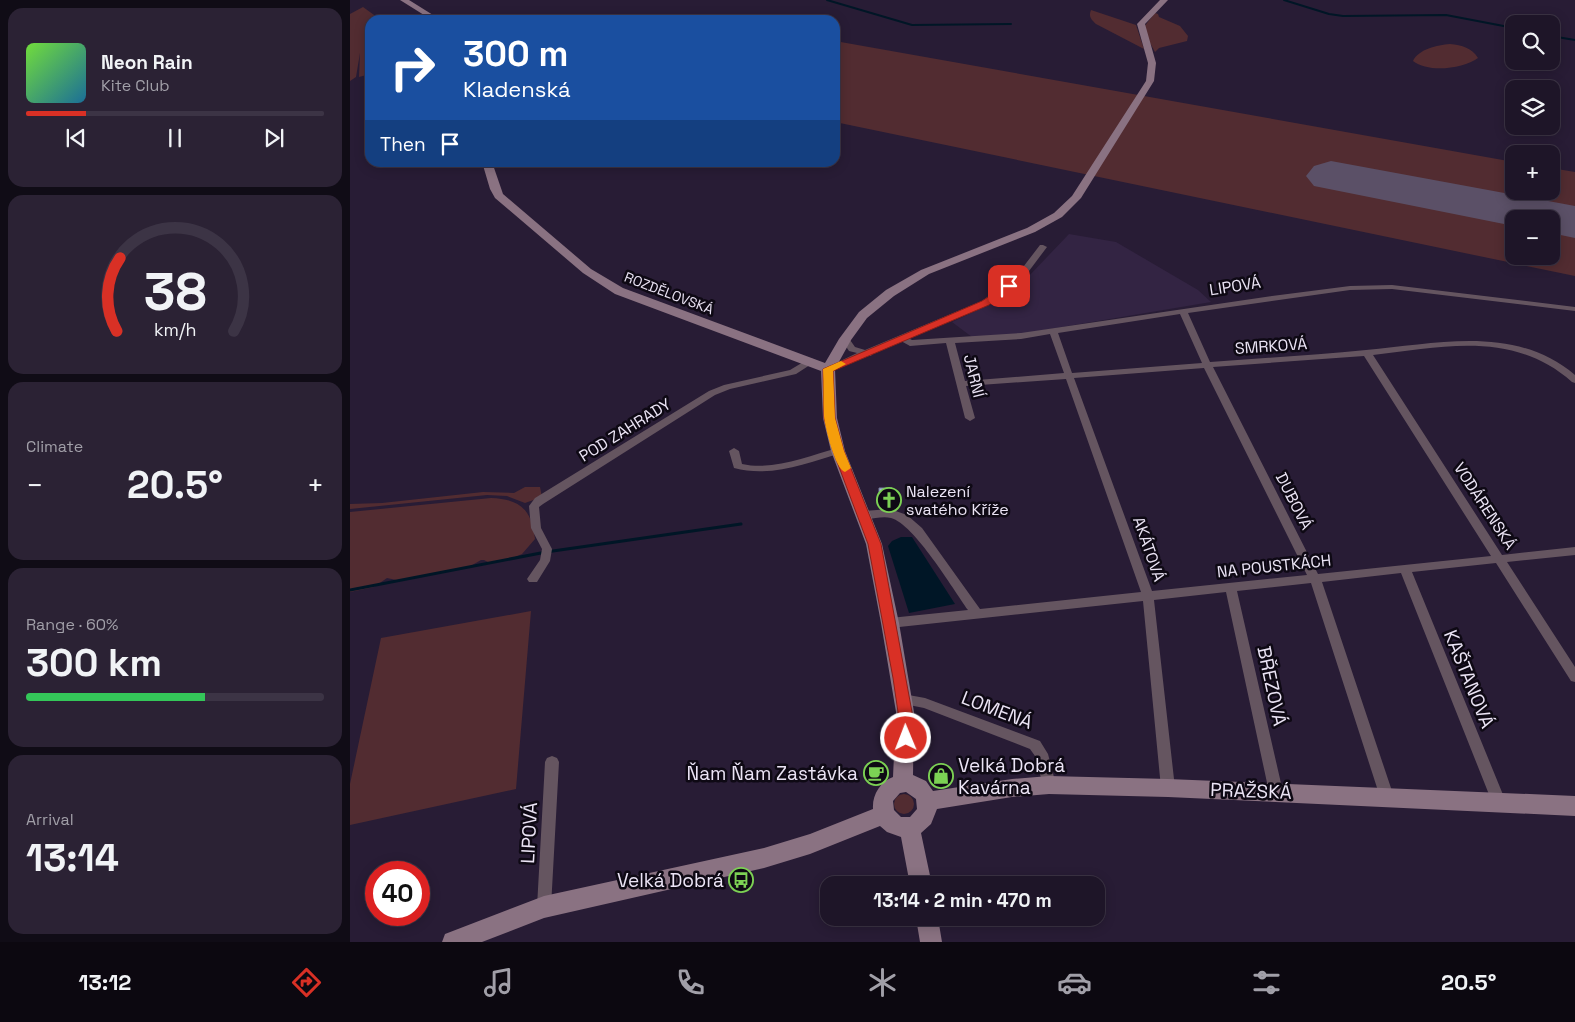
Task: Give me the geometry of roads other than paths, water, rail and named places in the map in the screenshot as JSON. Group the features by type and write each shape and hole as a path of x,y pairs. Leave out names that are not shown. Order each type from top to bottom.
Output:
{"street":[{"path":"404,0 429,15"},
{"path":"903,784 906,738 903,699 890,623 874,544 838,451 830,418 828,369 844,339 863,316 890,293 925,272 1031,230 1058,215 1076,198 1150,81 1154,67 1141,32 1141,24 1164,0"},
{"name":"ROZDĚLOVSKÁ","path":"488,167 499,196 587,271 619,291 828,369"},
{"path":"828,369 868,354 985,303 1020,277 1043,247"},
{"name":"LIPOVÁ","path":"903,339 910,343 1021,336 1329,290 1371,287 1422,290 1575,308"},
{"name":"DUBOVÁ","path":"1183,311 1207,365 1315,579 1387,797"},
{"name":"AKÁTOVÁ","path":"1053,331 1148,597 1168,788"},
{"path":"844,339 852,349 868,354"},
{"name":"JARNÍ","path":"950,340 970,418"},
{"name":"SMRKOVÁ","path":"960,384 1367,353 1455,343 1481,343 1508,347 1532,354 1560,367 1575,380"},
{"name":"VODÁRENSKÁ","path":"1367,353 1575,677"},
{"name":"POD ZAHRADY","path":"533,579 545,561 547,548 536,528 534,517 534,506 539,501 712,393 727,387 793,372 810,361"},
{"path":"734,451 738,466 752,469 793,463 838,451"},
{"path":"864,515 890,513 903,518 918,531 977,614"},
{"name":"NA POUSTKÁCH","path":"890,623 1575,551"},
{"name":"KAŠTANOVÁ","path":"1405,569 1499,802"},
{"name":"BŘEZOVÁ","path":"1232,587 1276,792"},
{"name":"LOMENÁ","path":"903,699 925,703 1035,745 1041,754 1049,785"},
{"name":"LIPOVÁ","path":"544,907 552,762"},
{"path":"903,784 910,784 921,790 928,800 926,814 916,824 909,826 894,825 883,814 882,801 885,795 890,789 903,784"},
{"name":"PRAŽSKÁ","path":"928,800 1012,788 1049,785 1276,792 1575,806"},
{"path":"453,942 544,907 764,858 810,844 883,814"},
{"path":"909,826 919,876"},
{"path":"928,926 931,942"}],"water":[{"path":"901,537 912,537 955,604 909,613 888,546 892,541"}],"waterway":[{"path":"827,0 912,25 1011,24"},
{"path":"1284,0 1329,14 1343,16 1446,15 1505,26"},
{"path":"1560,38 1575,40"},
{"path":"350,590 546,552 741,524"}],"place":[{"name":"Nalezení svatého Kříže","path":"889,500"},
{"name":"Ňam Ňam Zastávka","path":"876,773"},
{"name":"Velká Dobrá Kavárna","path":"941,776"},
{"name":"Velká Dobrá","path":"741,880"}]}
